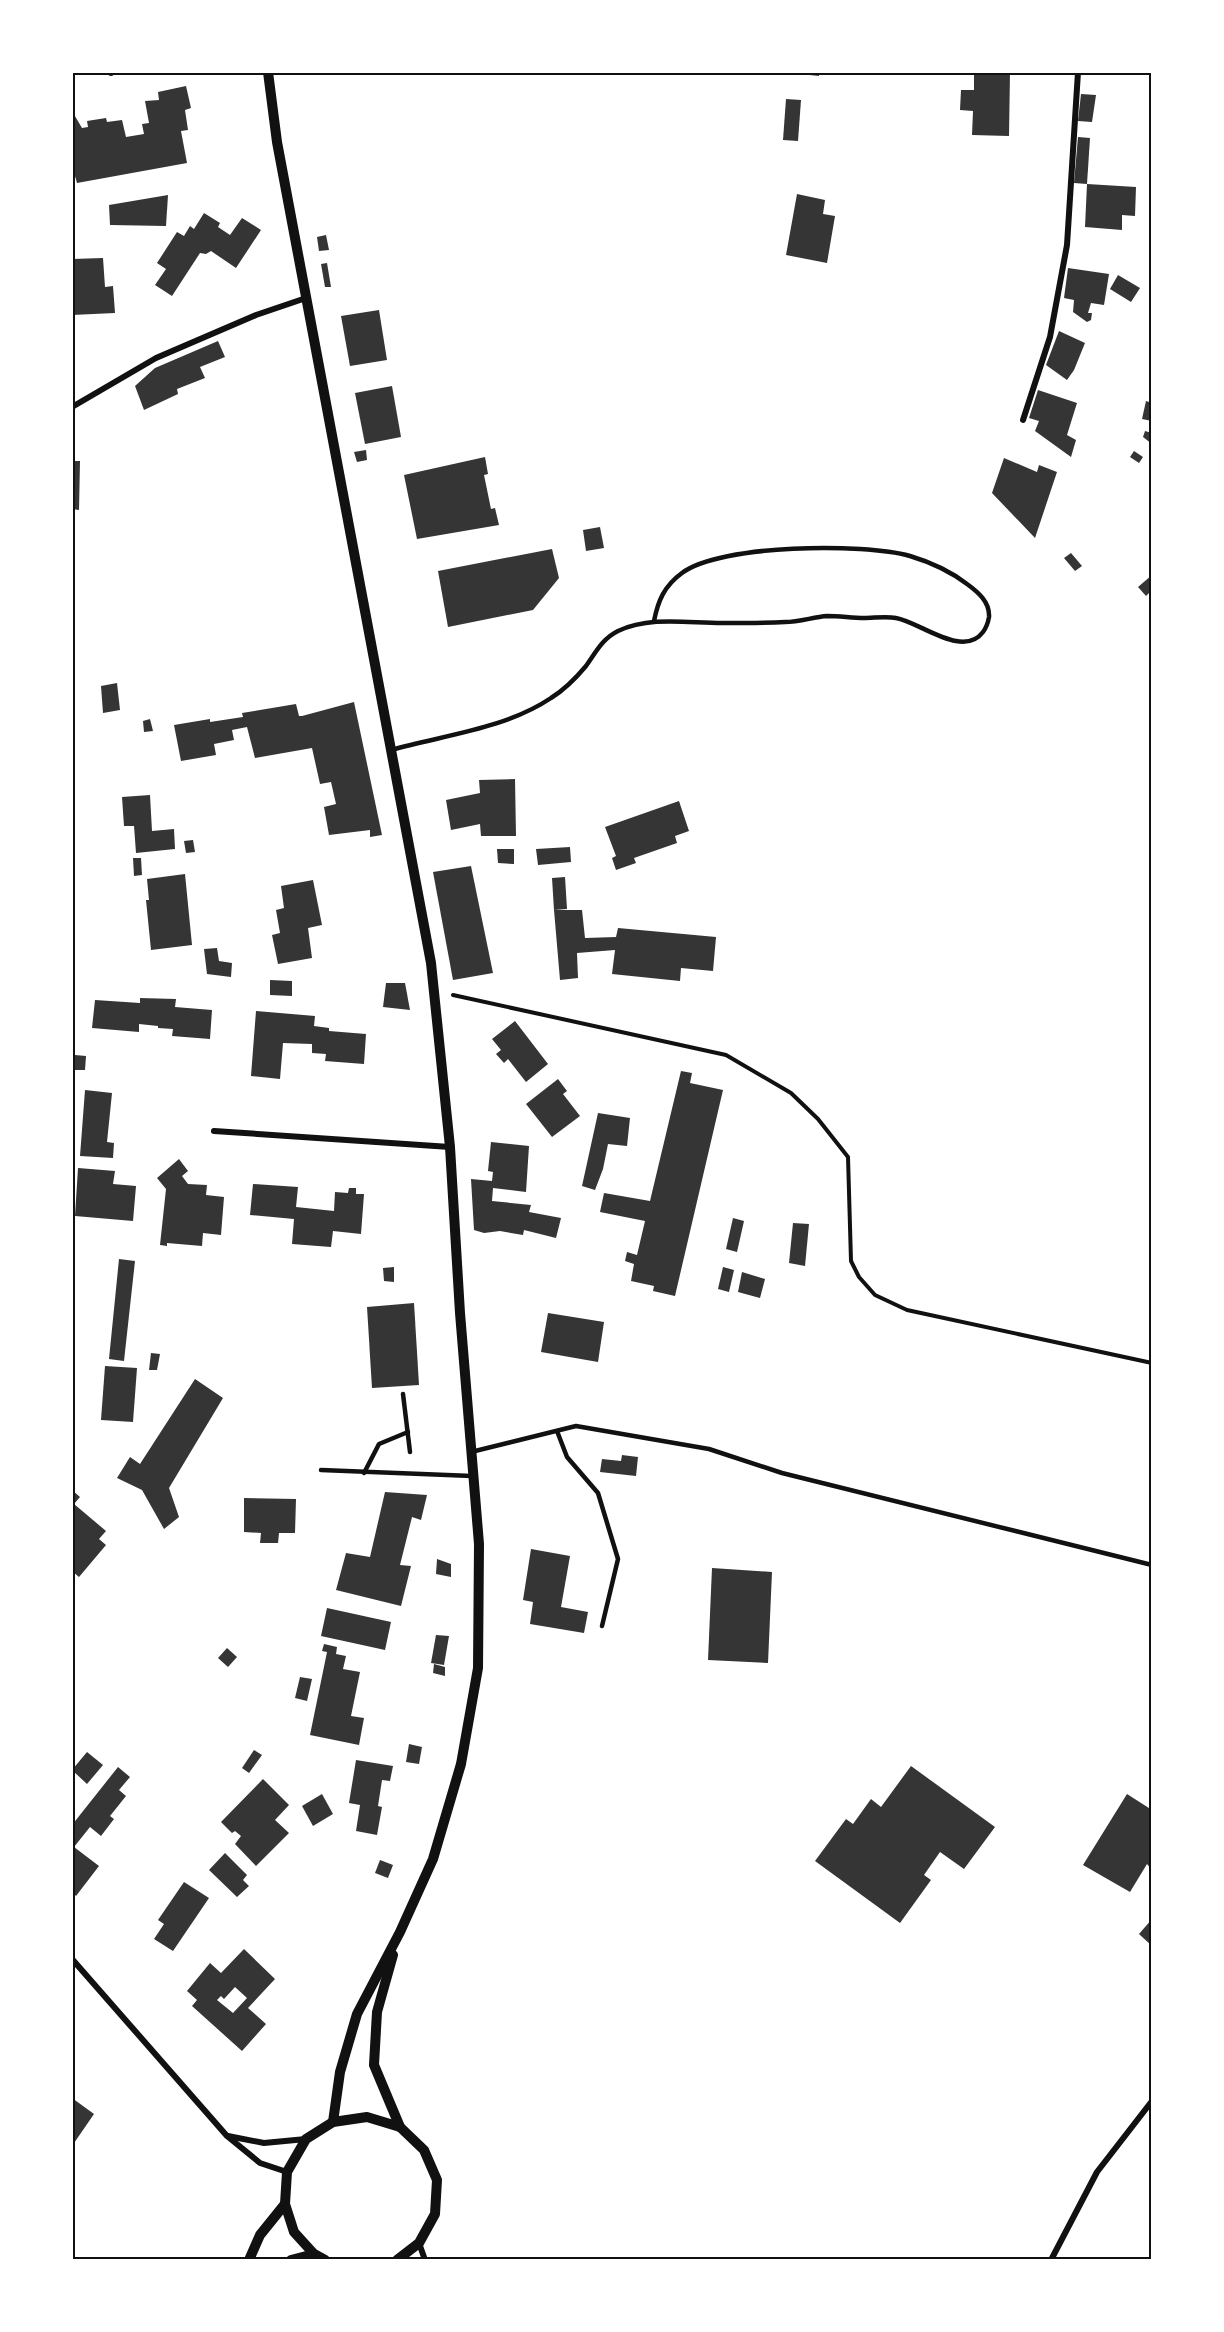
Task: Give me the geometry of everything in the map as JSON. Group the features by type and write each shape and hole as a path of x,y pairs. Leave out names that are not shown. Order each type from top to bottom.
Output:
{"street":[{"path":"268,72 277,142 431,963 450,1147 479,1544 478,1668 461,1764 433,1859 400,1932 357,2014 340,2072 333,2122"},
{"path":"1023,420 1050,336 1067,245 1078,72"},
{"path":"72,407 156,358 256,315 306,298"},
{"path":"214,1131 450,1147"},
{"path":"397,2260 419,2243 435,2214 437,2180 424,2150 400,2127 374,2065 377,2012 400,1932"},
{"path":"72,1959 227,2136 260,2163 287,2172"},
{"path":"1051,2260 1096,2172 1152,2101"},
{"path":"227,2136 264,2143 306,2139 333,2122 367,2116 400,2127"},
{"path":"306,2139 287,2172 285,2204 294,2232 314,2254 325,2260"},
{"path":"249,2260 260,2235 285,2204"},
{"path":"419,2243 425,2260"},
{"path":"291,2260 314,2254"}],"lane":[{"path":"391,750 506,721 532,709 569,684 608,638 618,631 654,621 789,622 827,616 897,618 926,631 964,642 980,636 989,618 988,608 976,590 931,563 909,555 885,551 822,547 725,557 698,563 670,583 658,601 654,621"},
{"path":"403,1394 410,1452"},
{"path":"471,1452 576,1426 709,1449 782,1473 1152,1565"},
{"path":"557,1431 567,1457 598,1493 618,1559 602,1626"},
{"path":"364,1473 379,1444 408,1432"},
{"path":"321,1470 474,1476"}],"path":[{"path":"434,991 726,1055 791,1093 818,1119 848,1157 851,1261 859,1277 875,1295 907,1310 1152,1363"}],"building":[{"path":"800,72 819,72 819,76 800,74"},
{"path":"974,72 1010,72 1009,136 972,135 973,111 960,110 961,90 974,90"},
{"path":"186,86 191,108 185,110 188,130 181,131 187,163 77,183 72,166 72,111 82,128 88,127 87,121 106,118 107,122 122,120 126,137 144,134 142,124 149,123 145,101 159,100 158,92"},
{"path":"1081,94 1096,95 1092,122 1078,121"},
{"path":"786,99 801,100 798,141 783,140"},
{"path":"1078,137 1090,138 1087,184 1074,183"},
{"path":"1087,184 1136,187 1135,216 1122,215 1122,230 1085,227"},
{"path":"797,194 825,200 823,214 835,216 827,263 786,255"},
{"path":"168,195 166,226 110,225 109,205"},
{"path":"204,213 220,223 218,227 230,235 242,218 261,230 236,268 211,251 206,254 200,253 172,296 155,285 166,269 157,263 177,232 184,236 190,226 194,229"},
{"path":"326,235 329,250 319,251 317,237"},
{"path":"103,258 105,287 113,286 115,313 72,315 72,259"},
{"path":"327,263 331,287 325,287 321,264"},
{"path":"1068,268 1109,274 1104,305 1091,303 1088,313 1092,313 1091,320 1087,322 1073,312 1074,300 1064,298"},
{"path":"1118,275 1140,288 1131,302 1110,289"},
{"path":"379,310 387,360 350,366 341,316"},
{"path":"1059,331 1085,343 1074,370 1067,380 1046,365"},
{"path":"218,341 225,357 200,367 205,378 177,389 178,394 144,410 135,386 155,368"},
{"path":"392,386 401,437 365,444 355,393"},
{"path":"1038,390 1077,403 1067,435 1076,440 1071,457 1035,431 1039,421 1029,418"},
{"path":"1146,401 1152,403 1152,421 1142,419"},
{"path":"1145,431 1152,433 1152,444 1143,437"},
{"path":"366,450 367,460 357,462 354,452"},
{"path":"1134,451 1143,457 1139,463 1130,457"},
{"path":"485,457 488,474 484,475 491,509 495,508 499,525 417,539 404,475"},
{"path":"1004,458 1037,472 1039,465 1057,472 1035,538 992,493"},
{"path":"72,461 80,461 79,510 72,509"},
{"path":"600,527 604,548 586,551 583,530"},
{"path":"552,549 559,578 533,610 448,627 438,571"},
{"path":"1071,553 1082,566 1075,571 1064,558"},
{"path":"1152,575 1152,590 1146,596 1138,587"},
{"path":"117,683 120,710 103,713 101,686"},
{"path":"354,702 382,835 370,837 370,830 329,835 324,807 336,804 331,782 320,784 312,748 255,758 247,727 232,730 234,740 214,744 216,755 181,761 174,725 210,719 210,722 243,717 242,713 296,704 299,716 302,716"},
{"path":"150,719 153,731 144,732 143,721"},
{"path":"515,779 516,836 481,836 480,824 451,830 446,800 480,793 479,780"},
{"path":"150,795 152,831 174,829 175,849 136,853 134,826 124,826 122,797"},
{"path":"679,801 689,831 675,836 677,843 634,858 636,863 616,870 612,858 616,856 605,827"},
{"path":"193,840 195,852 186,853 184,841"},
{"path":"570,847 571,862 538,865 536,849"},
{"path":"497,849 514,849 514,864 498,863"},
{"path":"133,858 141,858 142,875 134,876"},
{"path":"471,866 493,973 453,980 433,872"},
{"path":"185,874 192,945 151,950 146,900 149,900 147,879"},
{"path":"565,877 567,909 554,910 552,878"},
{"path":"313,880 322,925 308,928 312,958 278,964 272,935 280,933 276,910 284,908 281,886"},
{"path":"554,910 582,910 585,938 616,937 618,928 716,937 713,971 681,968 680,981 612,974 615,950 577,953 578,978 560,980"},
{"path":"217,948 219,961 232,963 231,977 207,974 204,949"},
{"path":"270,980 292,981 292,996 270,995"},
{"path":"386,983 405,983 410,1010 383,1007"},
{"path":"140,998 176,999 175,1007 212,1010 210,1039 172,1036 173,1029 139,1024 139,1032 92,1028 95,1000 140,1003"},
{"path":"256,1011 315,1016 314,1026 329,1028 329,1031 366,1034 364,1064 325,1061 326,1054 312,1053 312,1044 283,1043 280,1079 251,1076"},
{"path":"515,1021 548,1064 526,1082 508,1059 504,1063 496,1054 501,1050 492,1039"},
{"path":"75,1055 86,1056 85,1070 74,1070"},
{"path":"681,1071 692,1073 690,1083 723,1090 675,1296 653,1291 654,1286 631,1281 634,1264 625,1261 627,1252 637,1255 645,1221 600,1212 604,1193 650,1201"},
{"path":"558,1079 567,1091 563,1094 580,1116 552,1137 526,1104"},
{"path":"85,1090 112,1093 107,1142 114,1143 113,1158 80,1156"},
{"path":"598,1113 630,1118 627,1146 608,1144 603,1169 595,1190 582,1186"},
{"path":"491,1142 529,1146 526,1192 493,1188 492,1201 531,1205 529,1212 561,1218 556,1238 524,1230 523,1235 500,1231 484,1233 474,1230 471,1179 492,1181 493,1172 488,1171"},
{"path":"179,1159 188,1171 182,1176 188,1184 207,1185 206,1195 224,1197 221,1235 203,1233 202,1246 167,1243 167,1246 160,1245 166,1189 157,1178"},
{"path":"78,1168 115,1171 113,1184 136,1186 133,1221 75,1216"},
{"path":"253,1184 298,1187 296,1207 334,1211 335,1192 348,1193 349,1188 356,1188 356,1194 364,1194 361,1234 333,1231 331,1247 292,1244 294,1219 250,1215"},
{"path":"733,1218 744,1221 737,1252 726,1249"},
{"path":"793,1223 809,1224 805,1266 789,1263"},
{"path":"119,1259 135,1261 124,1361 109,1359"},
{"path":"394,1267 394,1282 384,1281 383,1268"},
{"path":"723,1267 734,1270 729,1292 718,1289"},
{"path":"742,1272 765,1279 760,1298 738,1292"},
{"path":"414,1303 419,1385 372,1388 367,1307"},
{"path":"548,1313 604,1322 598,1362 541,1352"},
{"path":"151,1353 160,1354 157,1370 149,1370"},
{"path":"105,1366 137,1368 133,1422 101,1420"},
{"path":"195,1379 223,1398 169,1488 179,1517 164,1529 142,1490 117,1478 130,1457 140,1464"},
{"path":"622,1455 638,1457 636,1476 600,1472 602,1459 621,1461"},
{"path":"72,1490 80,1497 74,1504 106,1531 99,1539 106,1545 79,1577 72,1571"},
{"path":"385,1492 427,1495 421,1520 412,1517 400,1565 411,1566 401,1606 336,1590 346,1553 370,1557"},
{"path":"244,1498 296,1499 295,1533 279,1533 278,1543 260,1543 261,1533 244,1532"},
{"path":"531,1549 570,1556 561,1607 588,1612 584,1633 530,1624 533,1602 523,1600"},
{"path":"437,1559 451,1564 451,1577 436,1574"},
{"path":"712,1568 772,1572 768,1663 708,1660"},
{"path":"327,1608 391,1622 385,1650 321,1636"},
{"path":"436,1635 449,1636 444,1665 431,1663"},
{"path":"324,1644 337,1647 336,1654 346,1656 343,1669 360,1672 351,1716 364,1718 359,1745 310,1735 327,1652 322,1651"},
{"path":"227,1648 237,1657 228,1667 218,1658"},
{"path":"434,1664 445,1667 445,1676 433,1673"},
{"path":"300,1677 312,1679 307,1701 295,1698"},
{"path":"409,1744 422,1747 419,1764 406,1762"},
{"path":"254,1750 262,1755 249,1773 242,1768"},
{"path":"87,1752 103,1765 87,1784 72,1770"},
{"path":"356,1760 393,1766 390,1781 382,1780 378,1806 382,1807 377,1835 356,1831 360,1805 349,1803"},
{"path":"911,1766 995,1827 964,1869 940,1852 924,1875 931,1880 900,1923 815,1861 846,1819 853,1824 871,1799 881,1807"},
{"path":"118,1767 130,1777 119,1790 126,1796 110,1816 114,1819 101,1836 90,1827 74,1847 99,1866 76,1896 72,1892 72,1825"},
{"path":"263,1779 289,1805 275,1820 289,1833 256,1866 235,1844 241,1836 235,1831 232,1833 221,1822"},
{"path":"322,1794 333,1814 313,1826 302,1806"},
{"path":"1127,1794 1152,1810 1152,1870 1147,1864 1130,1892 1083,1865"},
{"path":"225,1853 247,1875 243,1880 249,1886 237,1897 209,1870"},
{"path":"380,1860 393,1865 388,1878 375,1873"},
{"path":"184,1882 209,1898 173,1951 154,1939 164,1924 158,1920"},
{"path":"1152,1919 1152,1946 1139,1934"},
{"path":"244,1949 275,1979 248,2008 266,2024 242,2051 192,2006 197,2000 187,1991 210,1963 221,1973","holes":["235,1987 247,1998 233,2013 217,2000 221,1996 224,1999"]},
{"path":"72,2098 94,2114 72,2146"}]}
